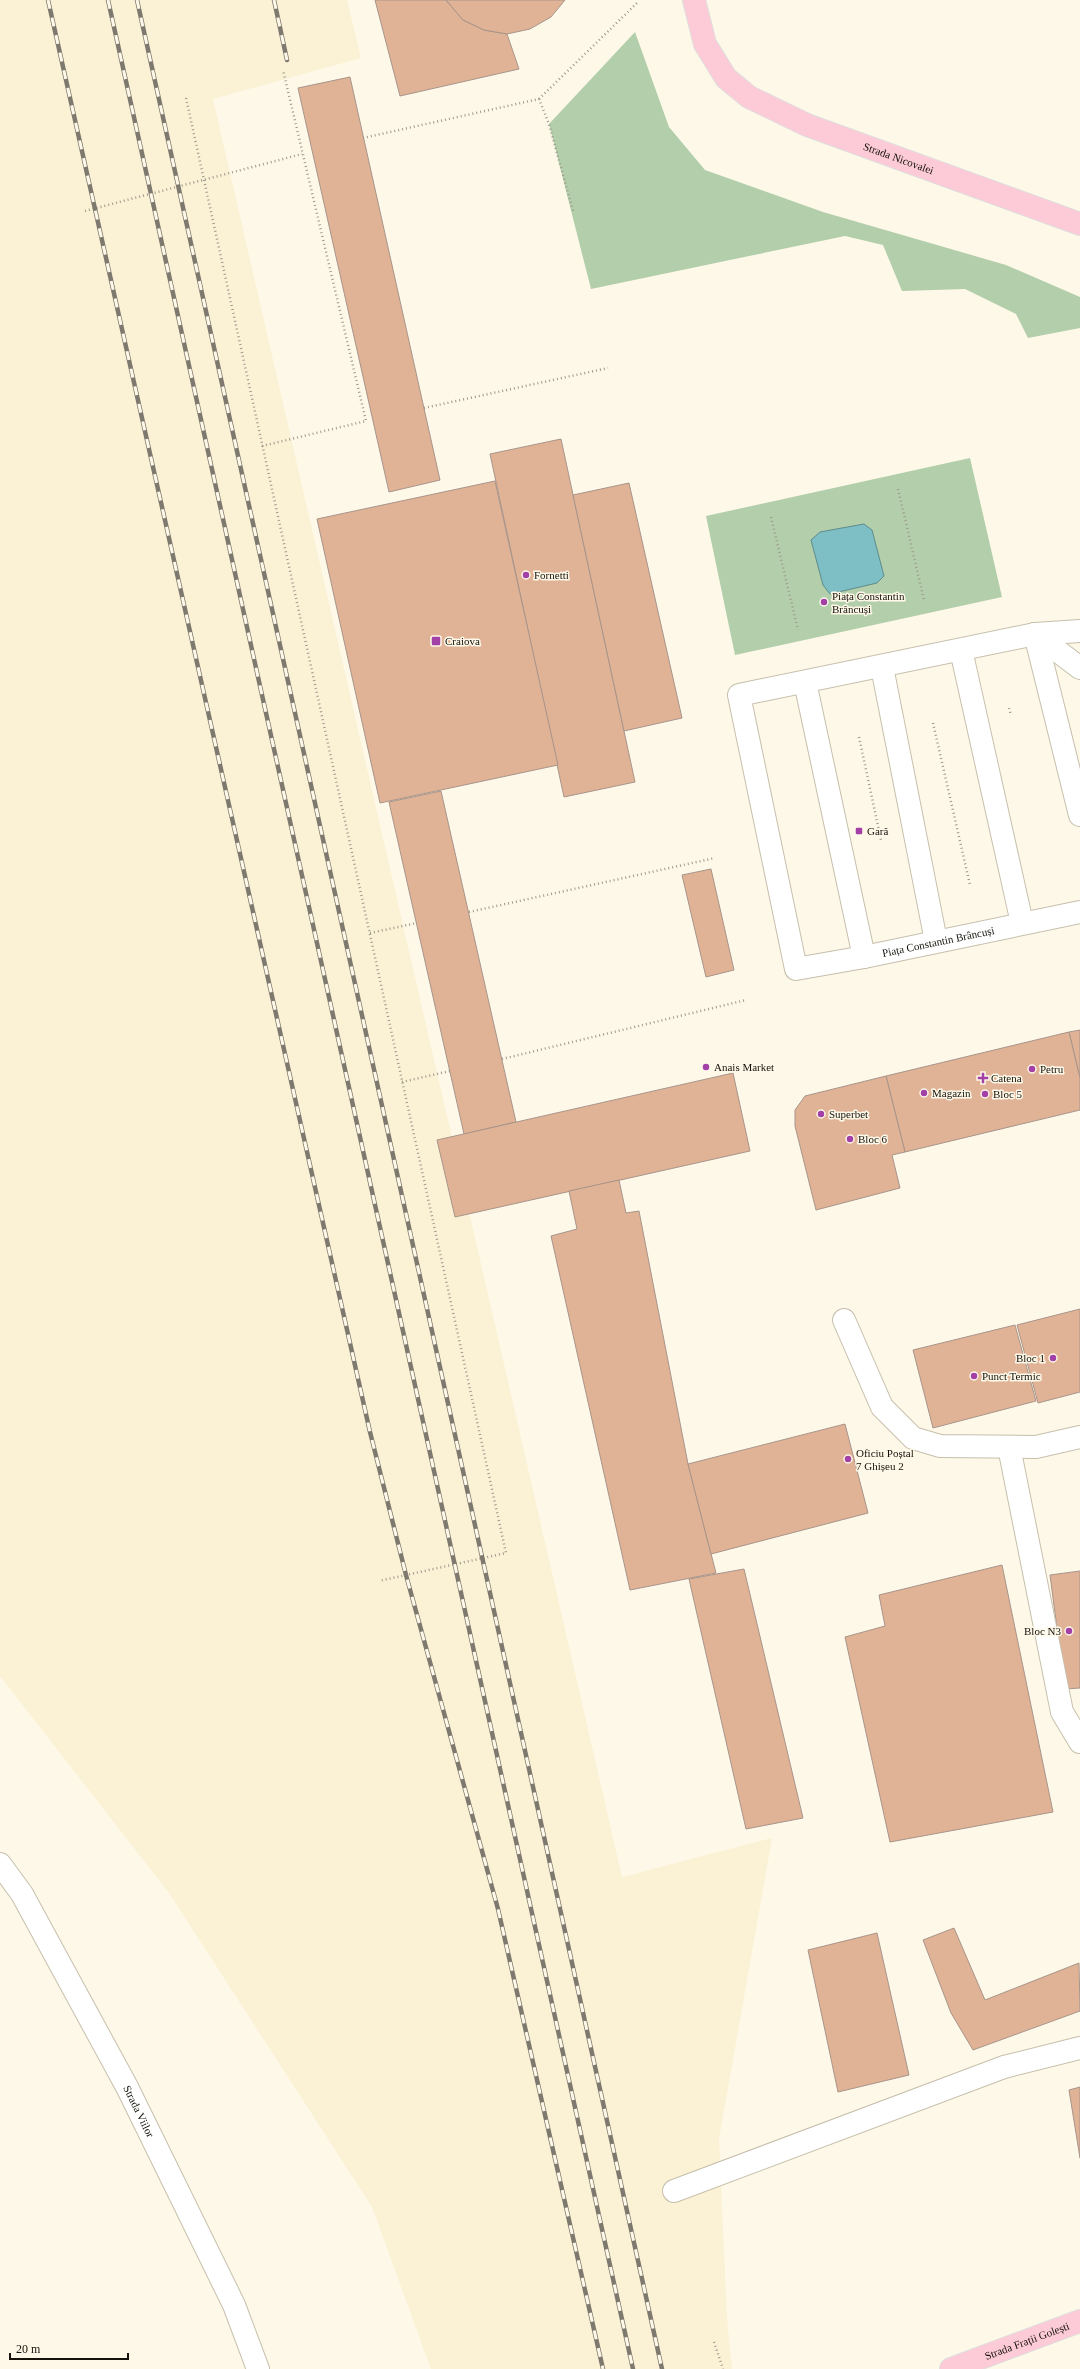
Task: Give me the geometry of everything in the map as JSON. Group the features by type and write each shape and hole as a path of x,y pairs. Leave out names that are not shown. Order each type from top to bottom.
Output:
{"main road":[{"name":"Strada Nicovalei","path":"694,0 705,44 726,78 749,97 807,125 1080,224"},
{"name":"Strada Frații Golești","path":"951,2369 1080,2321"}],"street":[{"path":"864,957 805,682 1035,634 1080,631"},
{"path":"1035,634 1080,668"},
{"path":"1035,634 1080,815"},
{"path":"961,650 1022,923"},
{"path":"882,667 936,940"},
{"name":"Piața Constantin Brâncuși","path":"805,682 739,695 796,969 864,957 936,940 1080,912"},
{"path":"844,1320 882,1407 913,1438 940,1446 1036,1447 1080,1437"},
{"path":"1009,1447 1062,1712 1080,1742"},
{"name":"Strada Viilor","path":"0,1864 22,1894 127,2087 234,2305 258,2369"},
{"path":"674,2191 1004,2067 1080,2048"}],"path":[{"path":"363,138 539,99 638,2"},
{"path":"262,446 366,421 283,70"},
{"path":"186,98 506,1553 379,1581"},
{"path":"539,99 549,124 573,211"},
{"path":"85,211 302,154"},
{"path":"424,408 608,368"},
{"path":"898,489 924,600"},
{"path":"771,517 798,630"},
{"path":"933,723 970,886"},
{"path":"859,737 881,842"},
{"path":"468,912 715,858"},
{"path":"370,933 417,923"},
{"path":"502,1059 746,1000"},
{"path":"402,1082 450,1071"},
{"path":"714,2342 723,2369"}],"shaded area":[{"path":"0,0 347,0 361,58 213,99 622,1877 772,1838 719,2139 727,2318 732,2369 431,2369 372,2207 169,1893 0,1676"}],"green space":[{"path":"635,32 669,127 705,170 823,212 1006,265 1080,297 1080,328 1028,338 1016,314 965,289 902,291 883,245 845,236 591,289 549,124"},
{"path":"970,458 1002,597 735,655 706,516"}],"water":[{"path":"864,524 872,530 884,576 877,583 830,594 823,585 811,540 820,532"}],"building":[{"path":"375,0 446,0 463,20 484,30 507,34 519,69 400,96"},
{"path":"446,0 565,0 551,17 530,29 507,34 484,30 463,20"},
{"path":"350,77 440,480 389,492 298,88"},
{"path":"561,439 635,782 564,797 490,454"},
{"path":"495,481 558,765 380,803 317,519"},
{"path":"629,483 682,718 624,731 573,495"},
{"path":"441,791 516,1122 464,1134 389,802"},
{"path":"711,869 734,970 706,977 682,875"},
{"path":"1080,1030 1080,1078 1069,1032"},
{"name":"Bloc 5","path":"1069,1032 1080,1078 1080,1110 905,1152 886,1076"},
{"path":"733,1073 750,1151 455,1217 437,1140"},
{"name":"Bloc 6","path":"886,1076 905,1152 892,1155 900,1188 816,1210 795,1126 795,1110 805,1096"},
{"path":"619,1180 626,1213 639,1211 688,1464 716,1573 630,1590 551,1236 577,1229 569,1191"},
{"name":"Bloc 1","path":"1080,1309 1080,1392 1038,1403 1017,1325"},
{"name":"Punct Termic","path":"1015,1325 1036,1401 933,1428 913,1350"},
{"path":"845,1424 868,1513 711,1554 688,1464"},
{"path":"1002,1565 1053,1812 890,1842 845,1637 885,1626 879,1595"},
{"path":"744,1569 803,1818 746,1829 689,1579"},
{"name":"Bloc N3","path":"1080,1571 1080,1688 1065,1689 1050,1575"},
{"path":"954,1928 985,2000 1079,1963 1080,2011 973,2050 951,2013 923,1940"},
{"path":"877,1933 909,2075 838,2092 808,1950"},
{"path":"1080,2087 1080,2158 1069,2090"}],"railway":[{"path":"48,0 370,1432 406,1575 498,1909 603,2369"},
{"path":"108,0 633,2369"},
{"path":"137,0 662,2369"},
{"path":"274,0 287,60"}],"place":[{"name":"Fornetti","path":"526,575"},
{"name":"Piața Constantin Brâncuși","path":"824,602"},
{"name":"Craiova","path":"436,641"},
{"name":"Gară","path":"859,831"},
{"name":"Anais Market","path":"706,1067"},
{"name":"Petru","path":"1032,1069"},
{"name":"Catena","path":"983,1078"},
{"name":"Magazin","path":"924,1093"},
{"name":"Bloc 5","path":"985,1094"},
{"name":"Superbet","path":"821,1114"},
{"name":"Bloc 6","path":"850,1139"},
{"name":"Bloc 1","path":"1053,1358"},
{"name":"Punct Termic","path":"974,1376"},
{"name":"Oficiu Poștal 7 Ghișeu 2","path":"848,1459"},
{"name":"Bloc N3","path":"1069,1631"}]}
